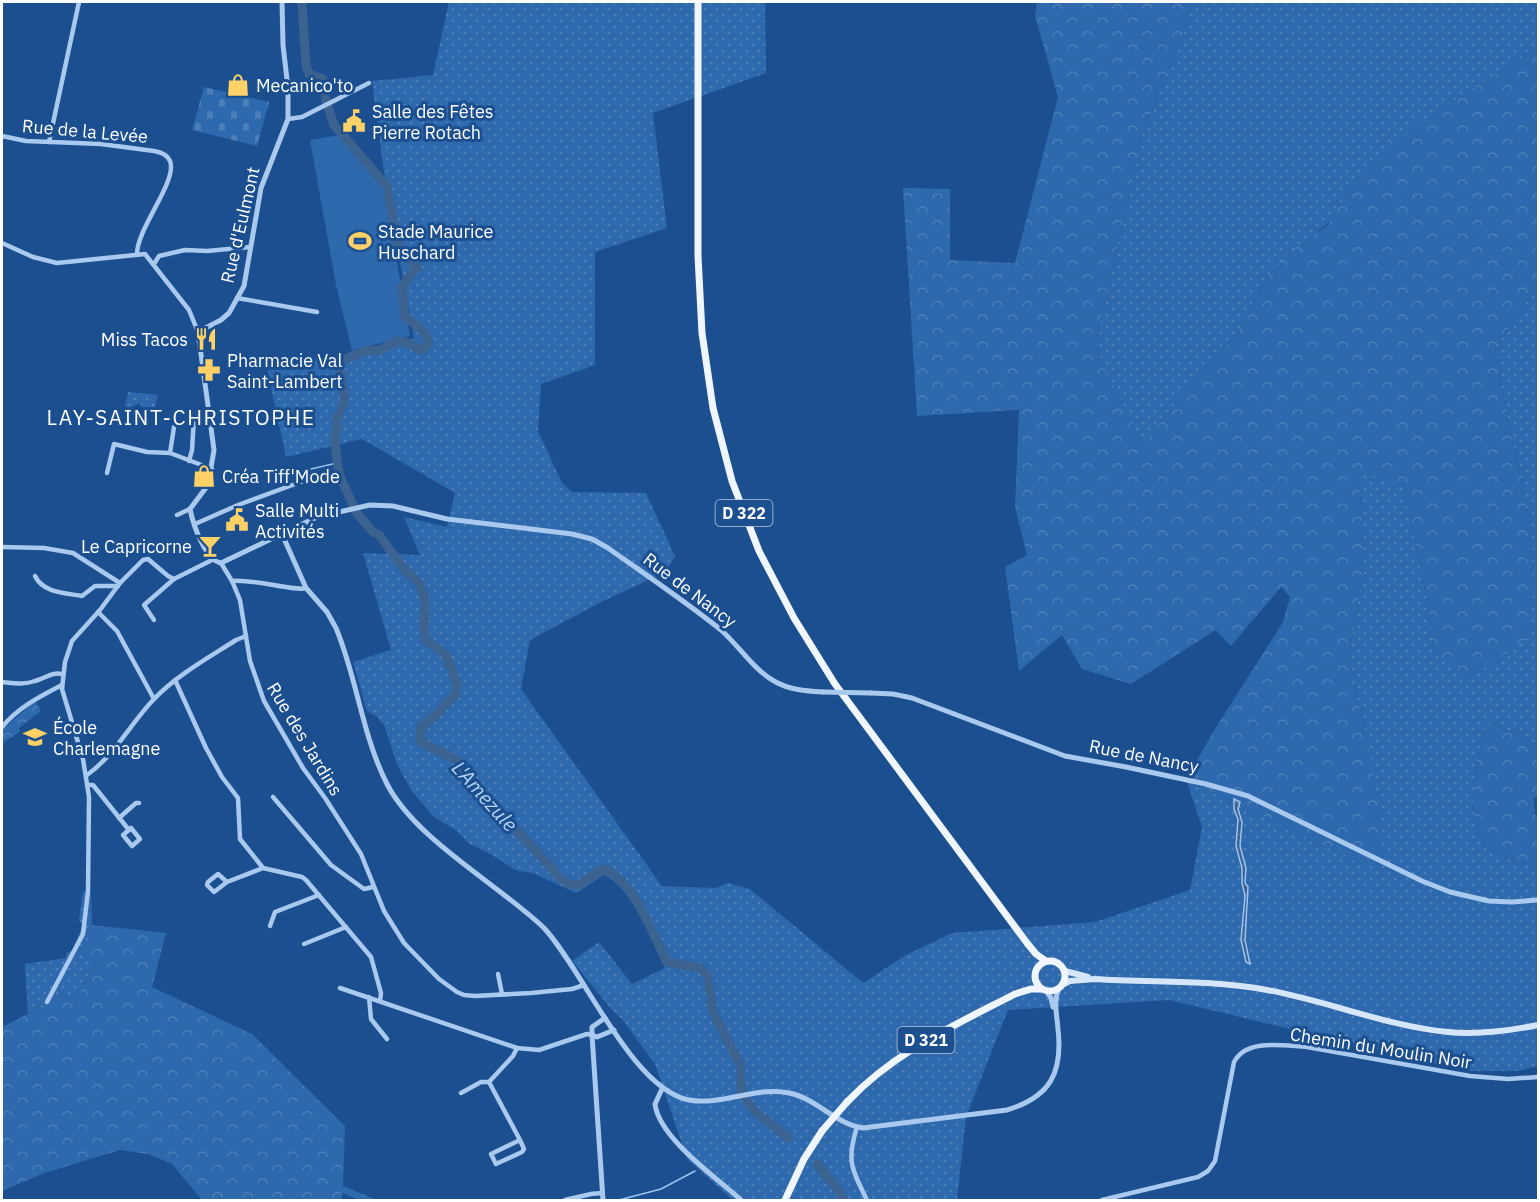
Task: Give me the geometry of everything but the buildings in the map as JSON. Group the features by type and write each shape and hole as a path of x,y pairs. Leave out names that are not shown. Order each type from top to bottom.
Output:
{"main road":[{"name":"D 322","path":"698,2 699,256 702,333 713,408 732,481 764,561 794,618 835,684 1027,943 1036,954 1046,960"},
{"name":"D 322","path":"1027,943 1034,956 1035,973"},
{"path":"1095,979 1065,971 1056,961 1046,960 1035,973 1036,984 1043,990 1052,991 1070,981 1095,979 1232,985 1282,993 1438,1031 1489,1032 1539,1025"},
{"path":"1061,986 1065,971"},
{"name":"D 321","path":"1015,994 1035,973"},
{"name":"D 321","path":"785,1200 804,1159 822,1131 847,1102 882,1069 914,1048 1015,994 1031,989 1043,990"}],"street":[{"path":"49,142 79,2"},
{"name":"Rue d'Eulmont","path":"198,332 230,313 244,283 261,188 288,119 282,2"},
{"path":"288,119 302,117 369,84"},
{"name":"Rue de la Levée","path":"2,136 26,141 101,144 154,151 167,157 170,162 169,177 137,245 142,254"},
{"path":"2,253 3,244 33,257 57,263 142,254 159,256 185,250 250,248"},
{"path":"142,254 154,264 189,310 198,332 214,446 212,469 206,489 190,509 177,515"},
{"path":"154,264 159,256"},
{"path":"237,298 317,312"},
{"path":"189,461 194,418"},
{"path":"171,453 174,427"},
{"path":"107,473 114,444 147,452 171,453 212,469"},
{"path":"195,524 238,505 306,480"},
{"name":"Rue de Nancy","path":"221,563 317,517 362,506 393,506 447,519 572,534 592,539 608,548 710,622 731,639 758,669 775,682 793,689 893,694 912,698 1065,756 1126,766 1239,792 1440,889 1489,901 1539,900"},
{"path":"190,509 203,544 212,560 221,563"},
{"path":"282,534 306,588 327,612 340,636 376,758 395,798 430,835 544,928 557,943 605,1018 645,1073 662,1089 689,1100 780,1092 801,1097 857,1127 892,1125 1007,1110 1033,1100 1042,1093 1055,1073 1060,1050 1055,997 1061,986"},
{"path":"2,548 44,548 73,553 119,585"},
{"path":"47,1002 83,934 88,891 87,775 62,685 62,674 70,644 119,585 145,559 174,579"},
{"path":"154,620 144,605 174,579 212,560"},
{"name":"Rue des Jardins","path":"221,563 240,600 253,673 264,701 303,768 361,854 384,911 404,943 444,983 464,994 475,996 572,989 584,985"},
{"path":"35,576 44,587 53,591 82,596 95,586 119,585"},
{"path":"232,581 271,584 299,590 306,588"},
{"path":"98,612 117,631 154,699"},
{"path":"87,775 112,753 154,699 175,680 246,636"},
{"path":"2,682 20,684 37,681 54,673 62,674"},
{"path":"175,680 206,748 222,777 238,798 240,838 263,868"},
{"path":"2,727 26,705 62,685"},
{"path":"88,785 93,785 129,830"},
{"path":"273,796 331,865 364,889 373,887"},
{"path":"110,821 139,803"},
{"path":"227,882 263,868 302,877 372,960 381,993 380,1001"},
{"path":"270,926 275,912 319,895"},
{"path":"304,944 346,927"},
{"path":"498,974 502,994"},
{"path":"340,988 517,1048 539,1050 587,1034 597,1037 614,1030"},
{"path":"1043,990 1051,998 1057,1020"},
{"path":"369,998 371,1019 387,1039"},
{"path":"603,1200 592,1027 605,1018"},
{"name":"Chemin du Moulin Noir","path":"1102,1200 1198,1177 1208,1171 1215,1161 1234,1062 1250,1047 1307,1047 1490,1078 1539,1077"},
{"path":"461,1092 481,1082 489,1082 513,1056 517,1048"},
{"path":"489,1082 520,1140 524,1149 496,1164 491,1154 520,1140"},
{"path":"662,1089 655,1104 665,1127 680,1145 741,1200"},
{"path":"857,1127 850,1152 851,1161 854,1174 867,1200"},
{"path":"565,1200 602,1193"}],"green space":[{"path":"449,2 765,2 766,73 653,113 667,228 595,252 595,365 541,384 538,431 562,483 572,492 646,493 675,556 666,572 603,601 530,640 521,689 662,886 716,888 728,883 750,889 863,983 906,955 952,933 1095,922 1190,890 1202,827 1186,779 1361,864 1370,755 1349,656 1364,564 1359,473 1403,485 1424,584 1435,653 1534,585 1529,517 1508,422 1495,347 1538,286 1538,745 1488,721 1476,773 1474,812 1477,829 1485,844 1498,854 1538,866 1538,1066 1518,1071 1465,1071 1169,1000 1008,1010 966,1117 957,1200 733,1200 687,1159 655,1064 622,1019 572,961 599,942 632,984 665,968 640,916 624,891 604,875 576,893 533,873 515,870 468,843 457,831 434,817 411,790 397,764 384,725 376,716 367,711 353,662 391,650 363,553 420,555 404,517 447,527 455,493 362,439 286,457 265,359 343,356 414,338 385,180 372,81 433,75"},
{"path":"1037,2 1193,2 1188,21 1142,136 1095,346 1142,446 1188,387 1238,332 1268,275 1289,252 1327,226 1350,188 1394,139 1518,59 1538,49 1538,286 1495,347 1508,422 1529,517 1534,585 1528,638 1465,682 1435,653 1424,584 1403,485 1359,474 1364,564 1349,656 1370,755 1387,862 1376,866 1361,864 1186,779 1283,622 1290,597 1281,587 1231,646 1216,630 1131,684 1082,669 1062,635 1019,671 1005,567 1027,555 1015,507 1019,410 917,416 903,188 950,189 950,260 1015,263 1058,97 1035,16"},
{"path":"1193,2 1538,2 1538,49 1518,59 1268,275 1238,332 1188,387 1142,447 1095,346 1142,136 1188,21"},
{"path":"204,87 269,102 257,146 192,130"},
{"name":"Stade Maurice Huschard","path":"339,135 383,185 410,336 352,350 336,285 310,140"},
{"path":"128,392 158,395 153,412 147,412 140,403 130,408 125,407"},
{"path":"35,701 41,711 19,728 20,732 2,743 2,730"},
{"path":"1488,721 1538,745 1538,796 1534,798 1535,815 1538,816 1538,866 1498,854 1485,844 1477,829 1474,812 1476,773"},
{"path":"83,892 91,893 92,925 79,953 97,960 77,997 54,996 28,1014 25,964 66,958 66,953 72,951 83,925 79,920"},
{"path":"92,925 166,933 152,987 252,1034 345,1126 343,1186 377,1200 359,1200 342,1193 341,1200 202,1200 172,1164 148,1154 120,1150 44,1173 2,1191 2,1027 28,1014 54,996 77,997 97,961 79,953"}],"water":[{"path":"1234,799 1240,802 1238,809 1242,822 1240,846 1246,868 1245,883 1248,887 1245,940 1250,964 1246,962 1241,940 1245,896 1242,868 1236,846 1238,819 1234,809"}],"waterway":[{"name":"L'Amezule","path":"302,2 306,65 309,74 323,79 326,101 334,125 387,186 398,246 417,267 402,286 404,315 426,334 428,342 424,349 419,350 408,343 397,341 380,350 364,351 339,364 344,402 337,419 335,443 339,474 356,512 373,532 379,535 405,570 419,583 425,599 426,640 445,654 457,683 456,694 421,727 420,740 456,760 468,780 568,884 579,885 603,869 624,884 641,910 667,962 699,968 707,974 713,1012 740,1065 741,1088 745,1098 754,1111 788,1138"},
{"path":"276,477 337,463"},
{"name":"L'Amezule","path":"817,1164 839,1191 843,1200"},
{"path":"619,1200 661,1189 695,1171"}],"place":[{"name":"Mecanico'to","path":"238,85"},
{"name":"Salle des Fêtes Pierre Rotach","path":"354,121"},
{"name":"Stade Maurice Huschard","path":"360,241"},
{"name":"Miss Tacos","path":"206,339"},
{"name":"Pharmacie Val Saint-Lambert","path":"209,370"},
{"name":"Créa Tiff'Mode","path":"204,476"},
{"name":"Salle Multi Activités","path":"237,520"},
{"name":"Le Capricorne","path":"210,546"},
{"name":"École Charlemagne","path":"35,737"}],"district":[{"name":"LAY-SAINT-CHRISTOPHE","path":"181,417"}]}
